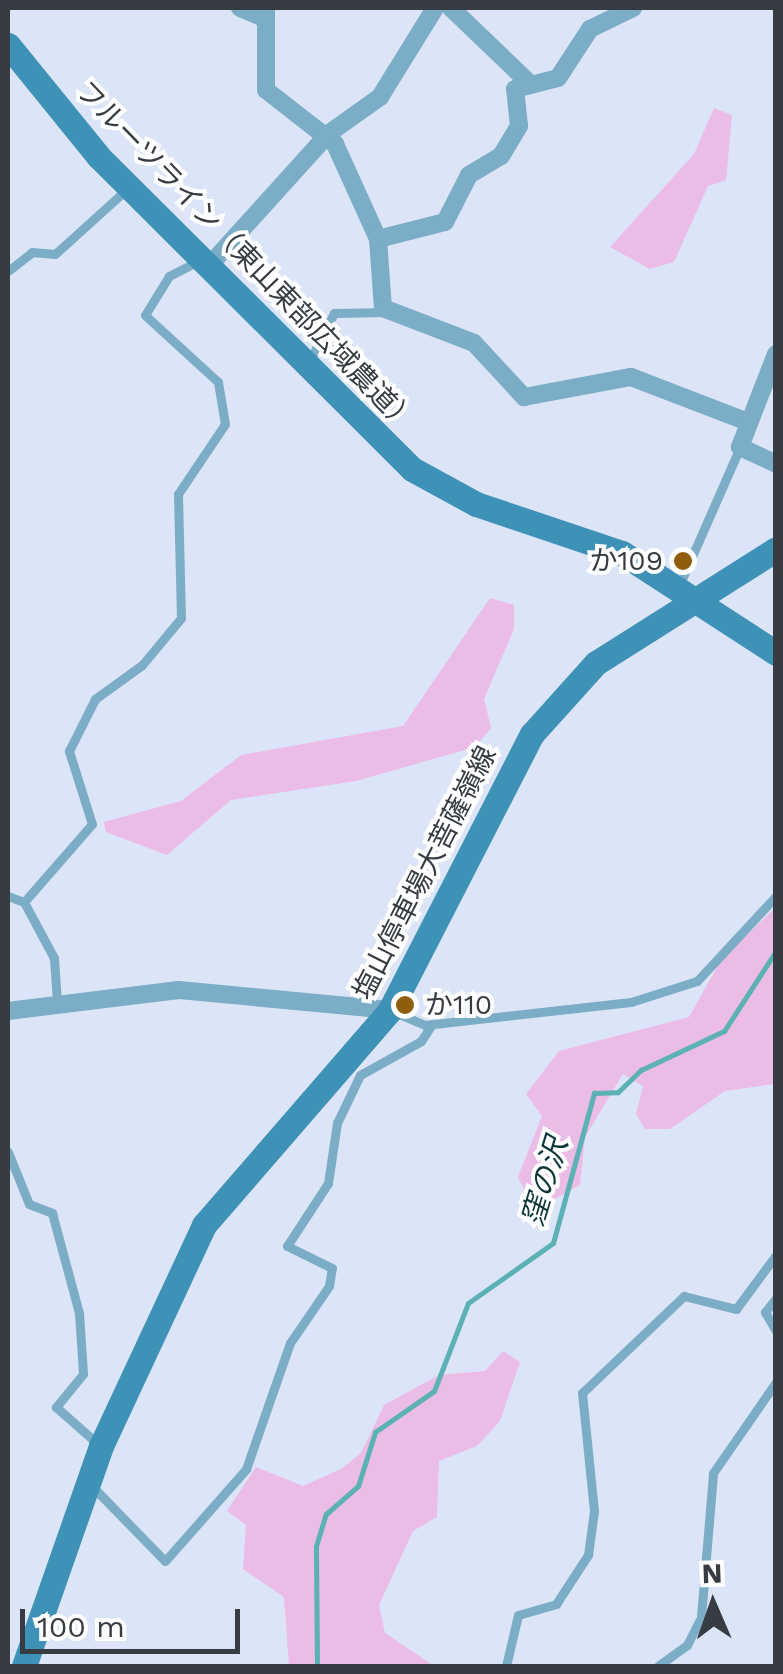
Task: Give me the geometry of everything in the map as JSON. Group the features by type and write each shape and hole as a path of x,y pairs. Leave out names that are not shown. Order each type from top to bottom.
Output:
{"main road":[{"name":"フルーツライン（東山東部広域農道）","path":"8,45 129,188 388,450 445,491 572,532 686,592 776,654"},
{"name":"塩山停車場大菩薩嶺線","path":"24,1666 100,1446 204,1226 390,1010 532,734 596,664 686,592 776,549"}],"street":[{"path":"240,8 264,12 266,90 328,134 378,239 378,292 388,312 474,343 524,396 631,377 748,422"},
{"path":"205,264 328,134 380,97 435,8"},
{"path":"451,8 526,80"},
{"path":"378,239 445,222 469,175 501,156 520,126 515,90 526,80 558,78 590,29 633,8"},
{"path":"776,354 740,447 776,464"},
{"path":"8,1012 57,1002 195,990 390,1010"}],"lane":[{"path":"8,270 32,252 56,254 129,188"},
{"path":"24,902 92,824 69,751 95,699 151,656 186,604 178,494 216,443 223,408 218,382 145,315 169,276 205,264"},
{"path":"308,368 327,317 388,312"},
{"path":"686,592 740,447"},
{"path":"8,896 24,902 54,958 57,1002"},
{"path":"390,1010 432,1024 631,1002 697,980 776,896"},
{"path":"87,1480 165,1561 246,1469 290,1342 329,1286 332,1268 287,1246 328,1183 336,1123 360,1075 421,1041 432,1024"},
{"path":"8,1152 28,1204 52,1213 79,1313 84,1374 56,1407 100,1446"},
{"path":"506,1666 518,1615 556,1604 588,1555 594,1511 582,1393 684,1296 736,1309 776,1255"},
{"path":"776,1298 765,1312 776,1331"},
{"path":"658,1666 688,1645 701,1617 713,1473 776,1382"}],"shaded area":[{"path":"714,108 732,115 726,180 708,186 674,262 650,269 610,247 694,154"},
{"path":"490,598 514,605 514,629 484,699 491,728 475,747 356,781 231,800 167,855 106,832 104,822 181,801 241,755 403,726"},
{"path":"775,908 775,1084 725,1091 670,1129 645,1129 636,1114 643,1086 623,1074 585,1137 580,1185 555,1199 525,1191 518,1177 542,1116 526,1094 559,1051 689,1017 722,958"},
{"path":"503,1351 520,1362 500,1421 477,1446 439,1461 437,1517 413,1531 379,1605 385,1633 434,1666 289,1666 284,1597 243,1569 246,1525 227,1511 256,1467 303,1486 341,1469 361,1453 384,1405 439,1375 485,1371"}],"waterway":[{"name":"窪の沢","path":"317,1666 316,1546 326,1514 358,1486 375,1432 434,1391 468,1303 553,1243 594,1093 618,1092 641,1070 724,1031 776,951"}],"place":[{"name":"か109","path":"683,561"},
{"name":"か110","path":"405,1005"}]}
